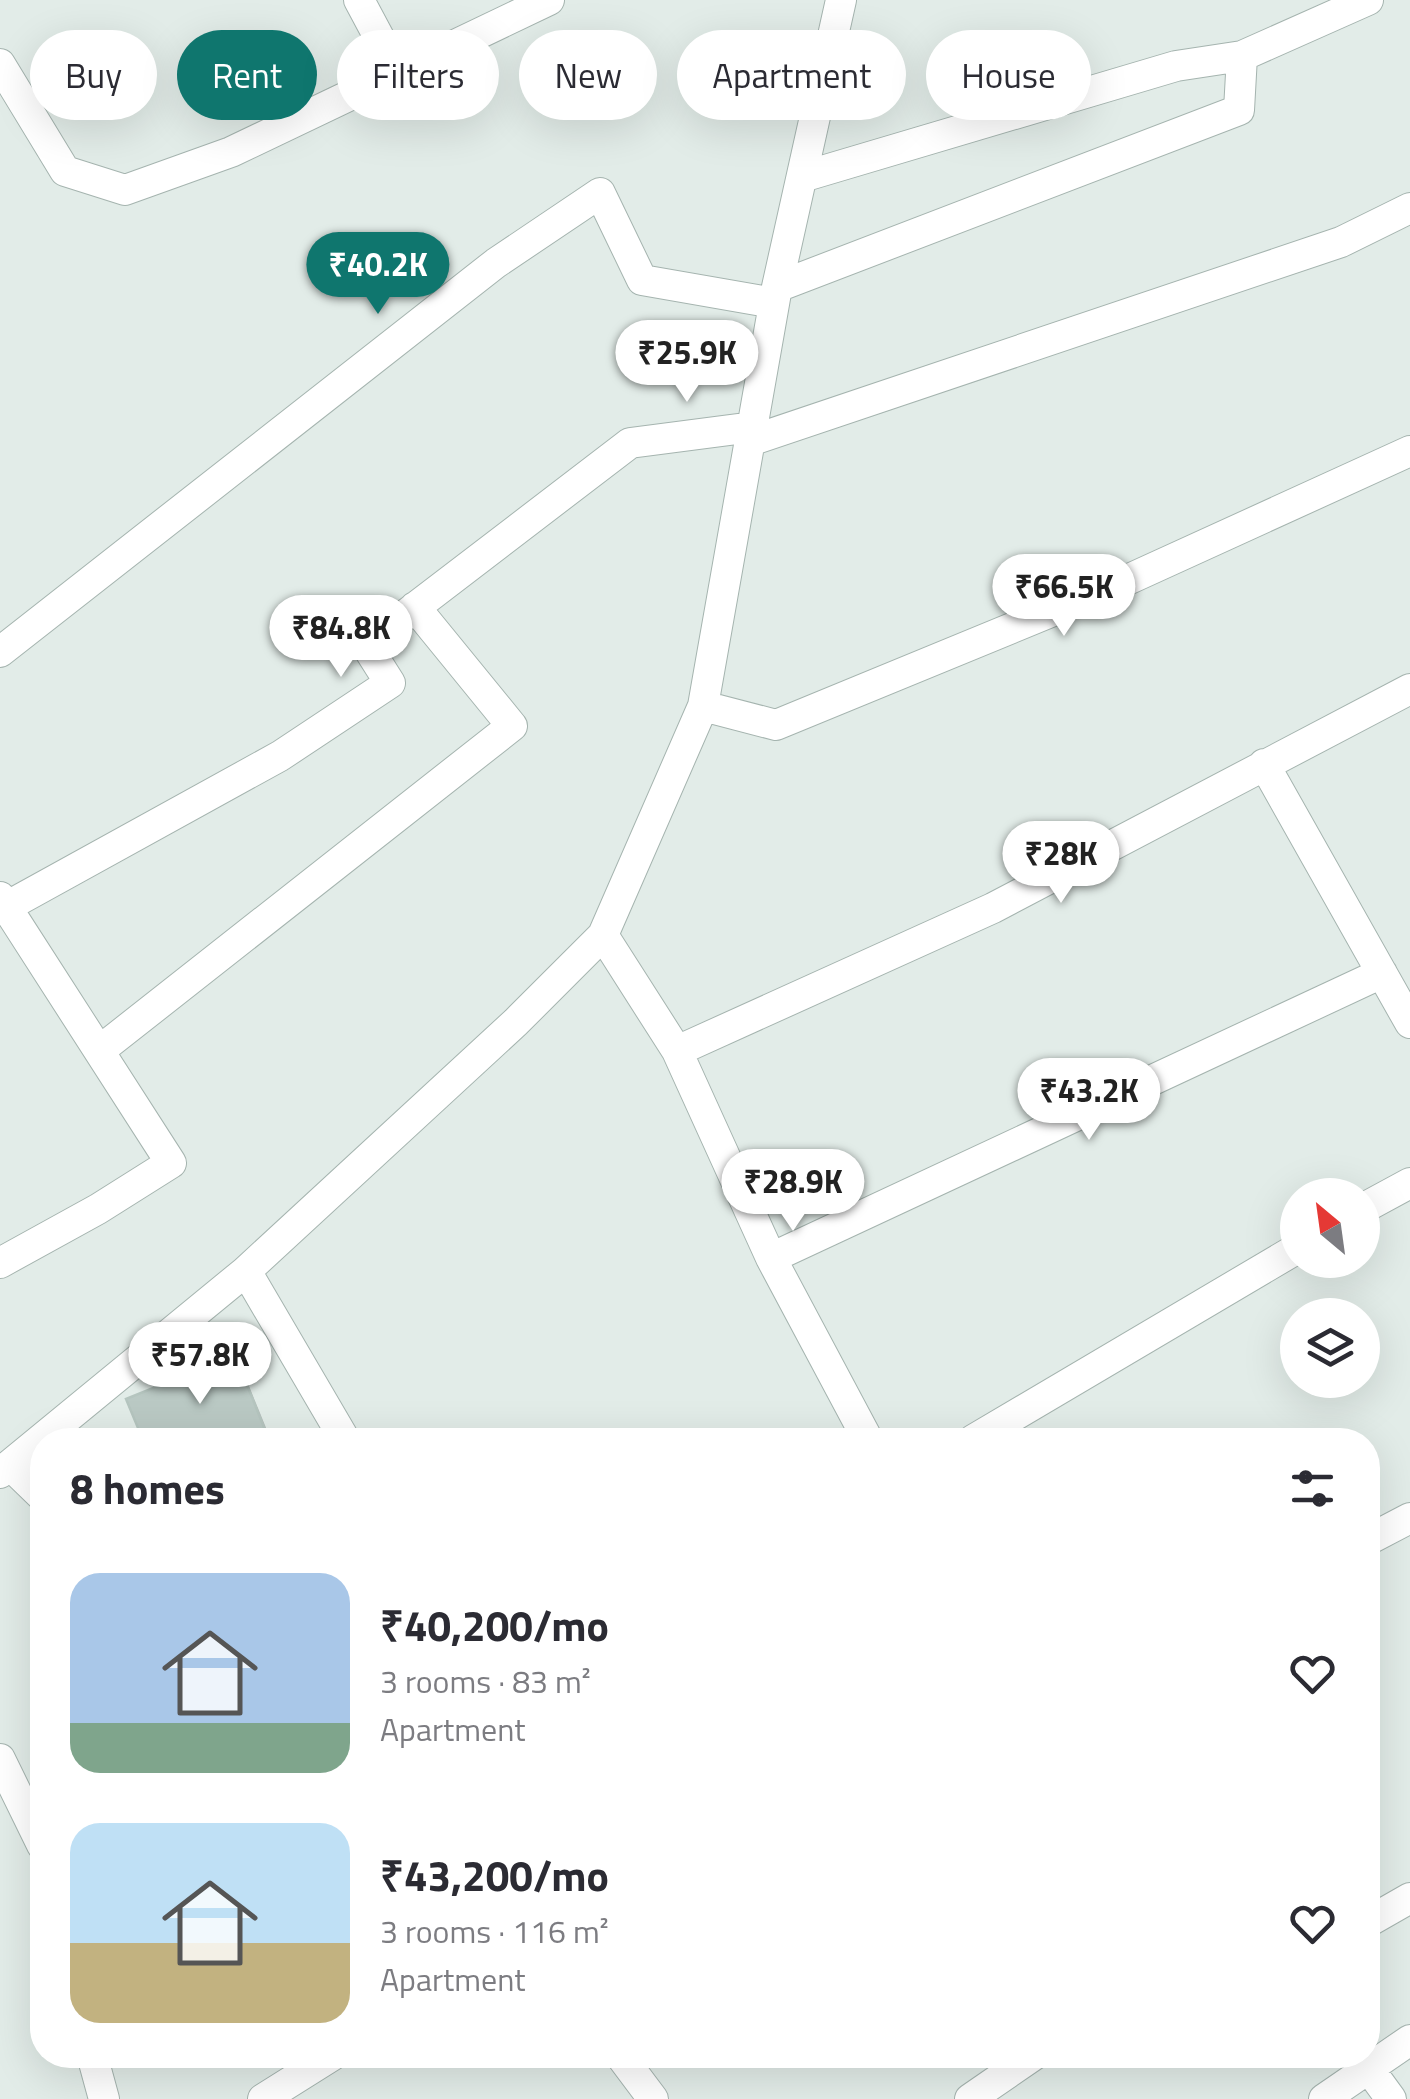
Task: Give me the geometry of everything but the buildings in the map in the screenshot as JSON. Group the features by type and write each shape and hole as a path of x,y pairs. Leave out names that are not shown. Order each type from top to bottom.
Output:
{"street":[{"path":"360,0 376,30"},
{"path":"486,30 549,0"},
{"path":"55,1428 246,1272 516,1022 603,934 702,706 776,295 841,0"},
{"path":"802,176 1176,66 1242,56 1368,0"},
{"path":"0,652 496,263 600,192 642,280 776,295 1239,110 1242,56"},
{"path":"0,64 65,170 125,190 231,152 337,101"},
{"path":"0,1262 98,1209 171,1163 3,902 280,756 390,683 366,646 630,443 751,434 1342,242 1410,208"},
{"path":"702,706 776,725 1114,586 1410,451"},
{"path":"99,1051 512,726 415,607"},
{"path":"676,1051 993,908 1410,689"},
{"path":"1264,764 1410,1022"},
{"path":"603,934 676,1051 771,1258 862,1428"},
{"path":"771,1258 1382,973"},
{"path":"1380,1199 1410,1183"},
{"path":"993,1428 1280,1259"},
{"path":"246,1272 338,1428"},
{"path":"30,1449 5,1469 30,1487"},
{"path":"1380,1534 1410,1518"},
{"path":"0,1759 30,1820"},
{"path":"1380,1915 1410,1898"},
{"path":"1380,2054 1410,2040"},
{"path":"96,2068 104,2099"},
{"path":"263,2099 313,2068"},
{"path":"630,2068 653,2099"},
{"path":"970,2099 1015,2068"},
{"path":"1324,2099 1357,2068"},
{"path":"1369,2068 1391,2099"}]}
